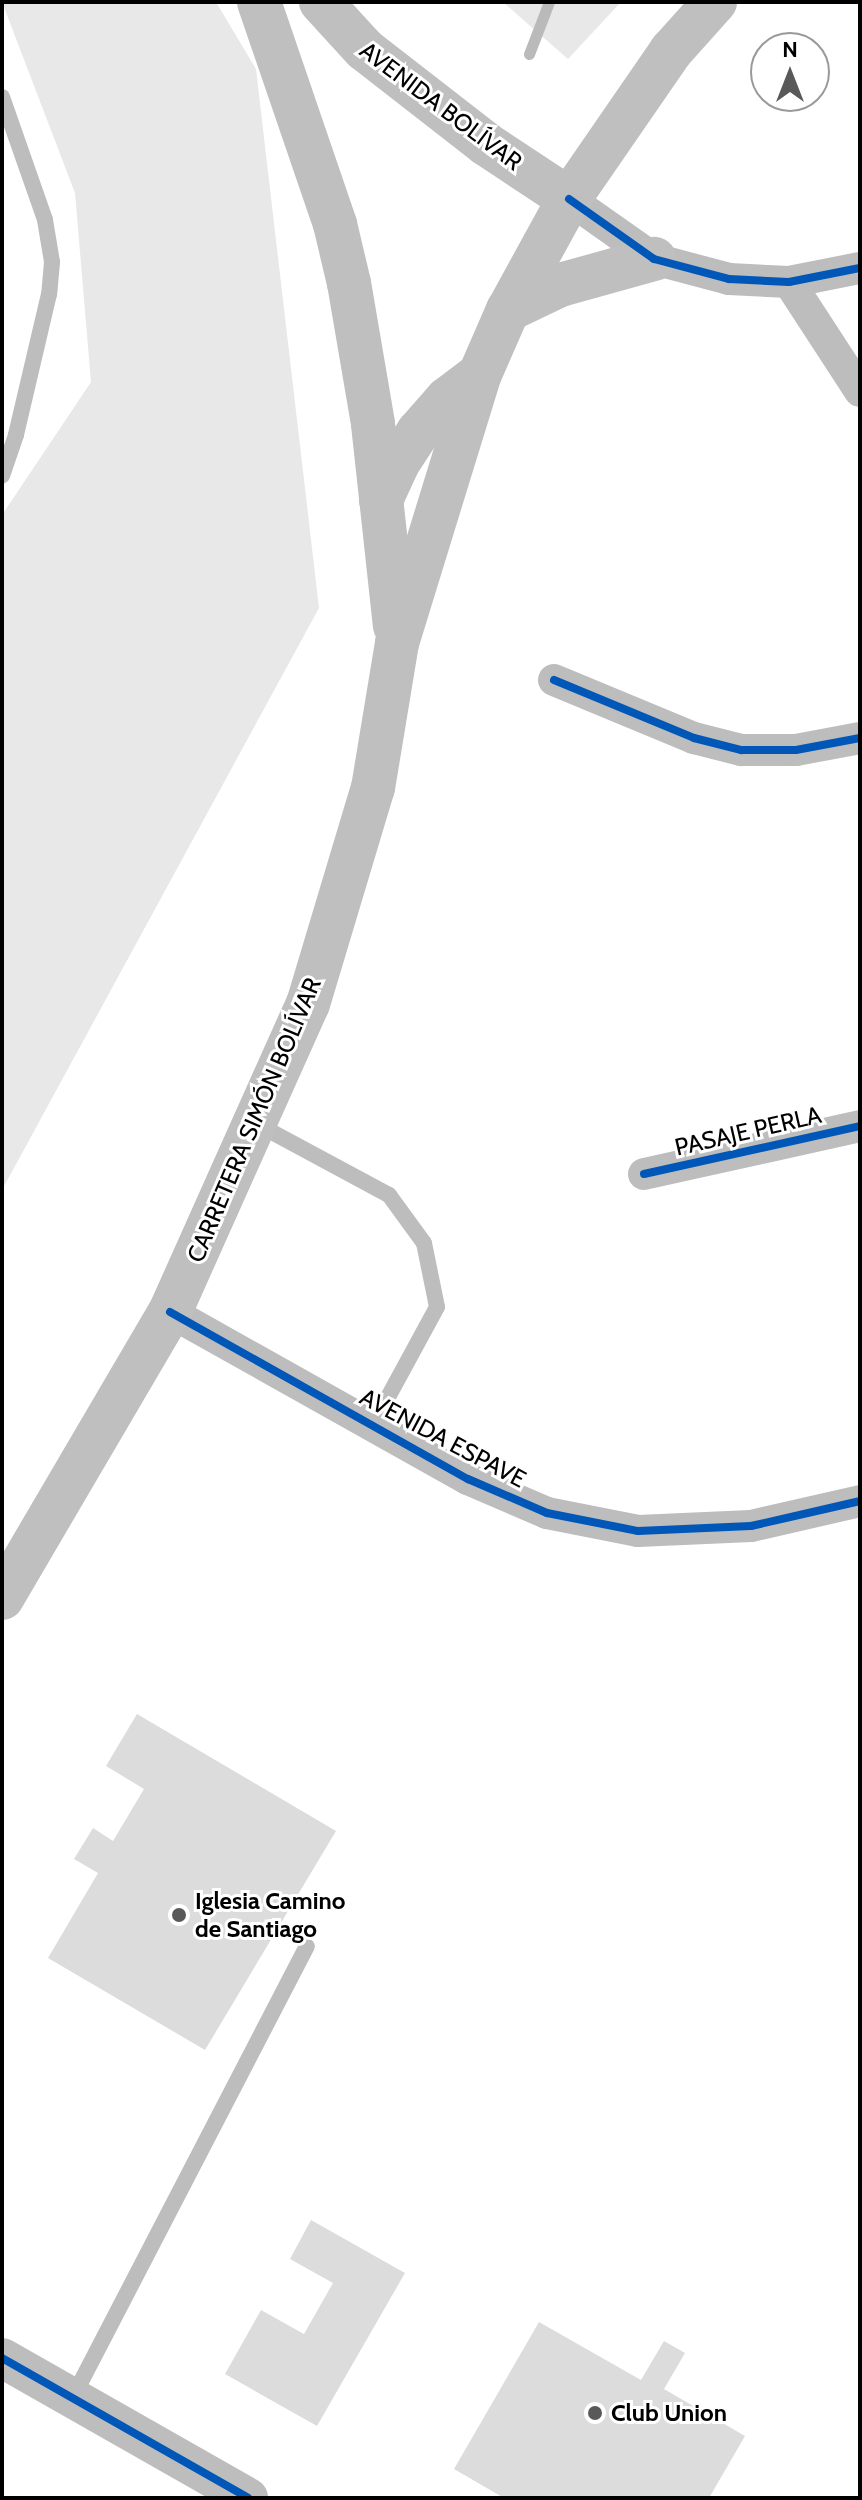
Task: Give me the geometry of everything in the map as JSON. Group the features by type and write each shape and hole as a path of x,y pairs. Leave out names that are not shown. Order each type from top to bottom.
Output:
{"main road":[{"path":"259,2 335,224 349,283 365,363 397,643"},
{"name":"AVENIDA BOLÍVAR","path":"321,2 364,49 486,144 569,199"},
{"name":"CARRETERA SIMÓN BOLÍVAR","path":"2,1598 170,1312 308,1004 373,788 397,643 480,374 508,310 569,199 671,51 715,2"},
{"path":"508,310 560,285 654,259"},
{"name":"CARRETERA SIMÓN BOLÍVAR","path":"381,500 398,463 418,432 447,399 480,374"}],"street":[{"path":"569,199 654,259 729,279 789,282 860,268"},
{"path":"789,282 860,391"},
{"path":"554,680 694,738 741,750 796,750 860,738"},
{"name":"PASAJE PERLA","path":"644,1174 860,1126"},
{"name":"AVENIDA ESPAVE","path":"170,1312 468,1479 547,1513 638,1531 751,1526 860,1501"},
{"path":"2,2358 248,2498"}],"lane":[{"path":"2,97 45,220 52,262 46,308 16,435 2,476"},
{"path":"255,1123 389,1195 424,1243 437,1307 373,1425"},
{"path":"71,2399 307,1946"}],"shaded area":[{"path":"2,2 216,2 256,69 319,608 2,1190 2,515 91,382 75,193"},
{"path":"503,2 621,2 568,59"}],"building":[{"name":"Iglesia Camino de Santiago","path":"137,1714 336,1831 205,2050 48,1958 98,1873 74,1859 93,1828 113,1841 144,1789 106,1766"},
{"path":"311,2220 405,2273 317,2426 225,2374 261,2310 304,2334 333,2283 290,2259"},
{"name":"Club Union","path":"539,2322 641,2380 664,2341 685,2353 664,2389 745,2436 709,2498 504,2498 454,2469"}],"waterway":[{"path":"529,54 549,2"}],"cycle path":[{"path":"569,199 654,259 729,279 789,282 860,268"},
{"path":"554,680 694,738 741,750 796,750 860,738"},
{"path":"644,1174 860,1126"},
{"path":"170,1312 468,1479 547,1513 638,1531 751,1526 860,1501"},
{"path":"2,2358 248,2498"}],"place":[{"name":"Iglesia Camino de Santiago","path":"179,1915"},
{"name":"Club Union","path":"595,2413"}]}
